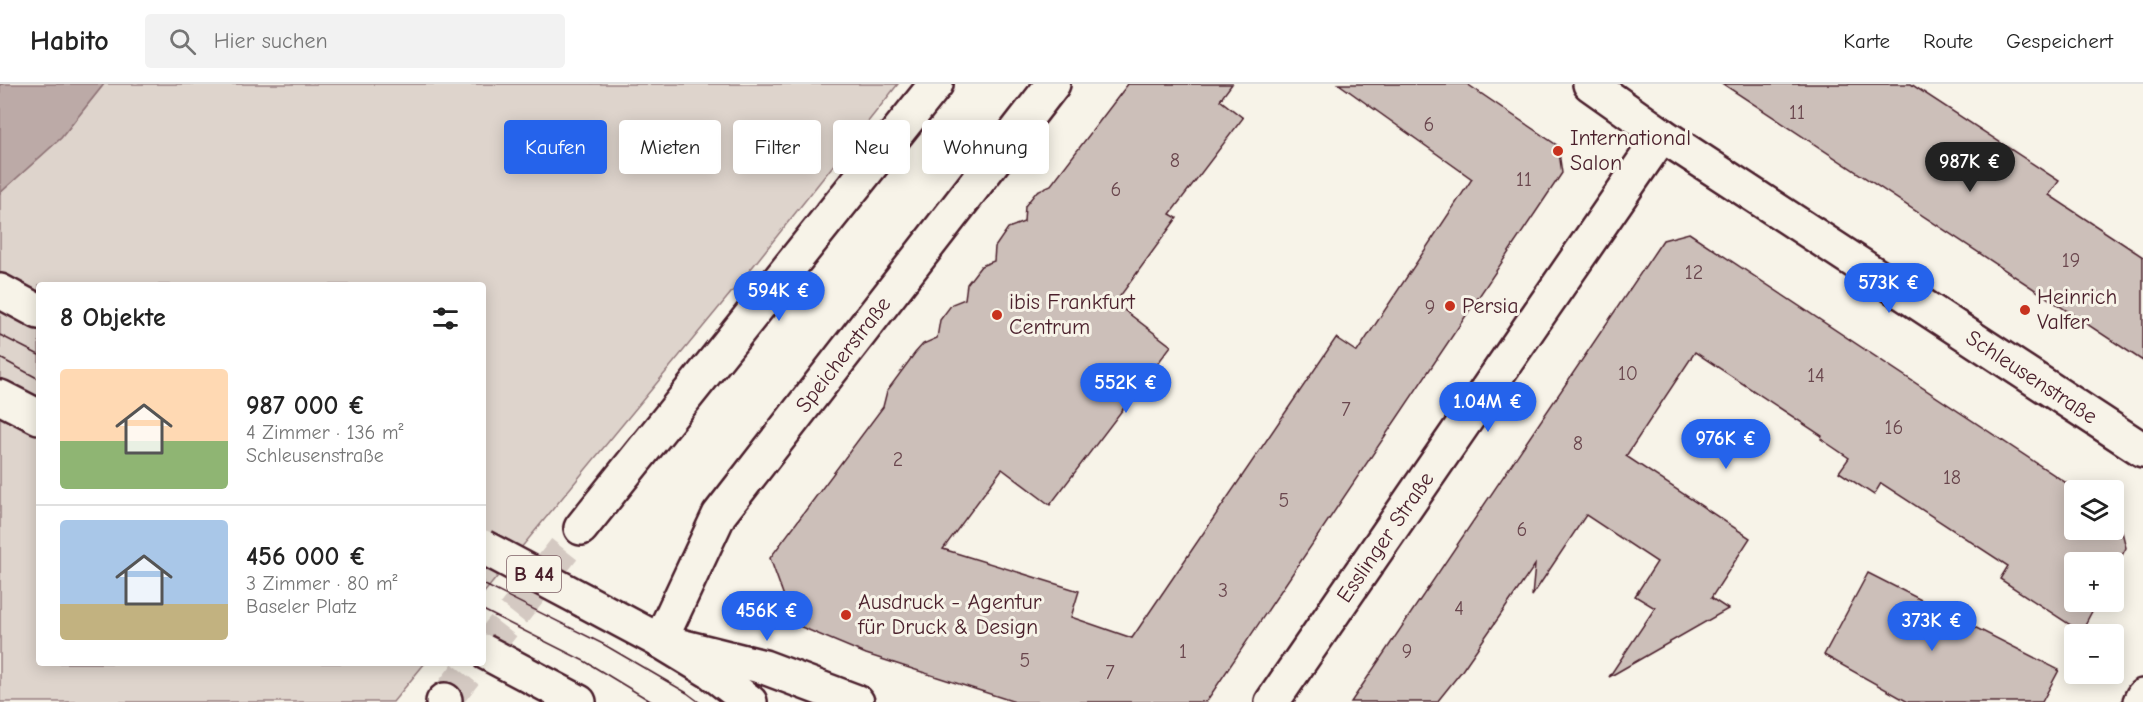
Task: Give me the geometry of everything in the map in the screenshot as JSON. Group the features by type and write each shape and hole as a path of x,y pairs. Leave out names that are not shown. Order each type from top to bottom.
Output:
{"street":[{"path":"581,528 936,84"},
{"name":"Speicherstraße","path":"660,641 718,515 1053,84"},
{"name":"Schleusenstraße","path":"1590,84 1662,135 2143,450"},
{"name":"Esslinger Straße","path":"1272,702 1662,135"},
{"path":"0,291 36,310"},
{"path":"0,397 36,415"},
{"name":"B 44","path":"486,549 660,641 711,672 750,702"},
{"path":"660,641 764,667 857,702"},
{"path":"486,653 579,702"},
{"path":"2140,702 2143,696"}],"shaded area":[{"path":"0,84 104,84 61,138 0,193"},
{"path":"104,84 898,84 869,120 833,120 833,166 486,590 486,282 36,282 36,666 423,666 393,702 0,702 0,193 61,138"}],"building":[{"path":"1128,84 1232,84 1220,100 1243,118 1170,214 1177,218 1115,303 1171,346 1050,505 1002,469 943,549 1079,591 1071,617 1132,638 1336,338 1357,352 1472,179 1339,84 1467,84 1558,146 1562,173 1206,702 1015,702 866,654 794,624 770,558 883,407 887,391 915,353 923,344 937,338 940,320 952,304 965,299 967,284 981,266 994,261 995,247 1008,228 1024,222 1025,206 1037,191 1051,185"},
{"path":"1723,84 1911,84 2059,181 2049,195 2143,257 2143,361"},
{"path":"1689,233 2064,481 2064,540 2124,540 2126,548 2124,552 2064,552 2064,612 2092,612 2085,624 2069,624 2000,579 2008,566 1881,483 1874,495 1839,472 1849,458 1821,439 1822,436 1695,352 1626,456 1750,538 1711,598 1728,609 1609,677 1655,608 1635,596 1657,562 1586,515 1532,596 1535,565 1461,672 1437,702 1351,702 1663,240"},
{"path":"1868,573 2059,670 2042,702 1908,702 1824,655"}],"tunnel":[{"path":"486,648 581,528"},
{"path":"445,700 472,666"}],"tram line":[{"path":"0,335 36,353"},
{"path":"0,358 36,377"},
{"path":"486,586 603,644 699,702"},
{"path":"486,612 586,662 652,702"}],"place":[{"name":"International Salon","path":"1558,151"},
{"name":"Persia","path":"1450,306"},
{"name":"Heinrich Valfer","path":"2025,310"},
{"name":"ibis Frankfurt Centrum","path":"997,315"},
{"name":"Ausdruck - Agentur für Druck & Design","path":"846,615"}]}
